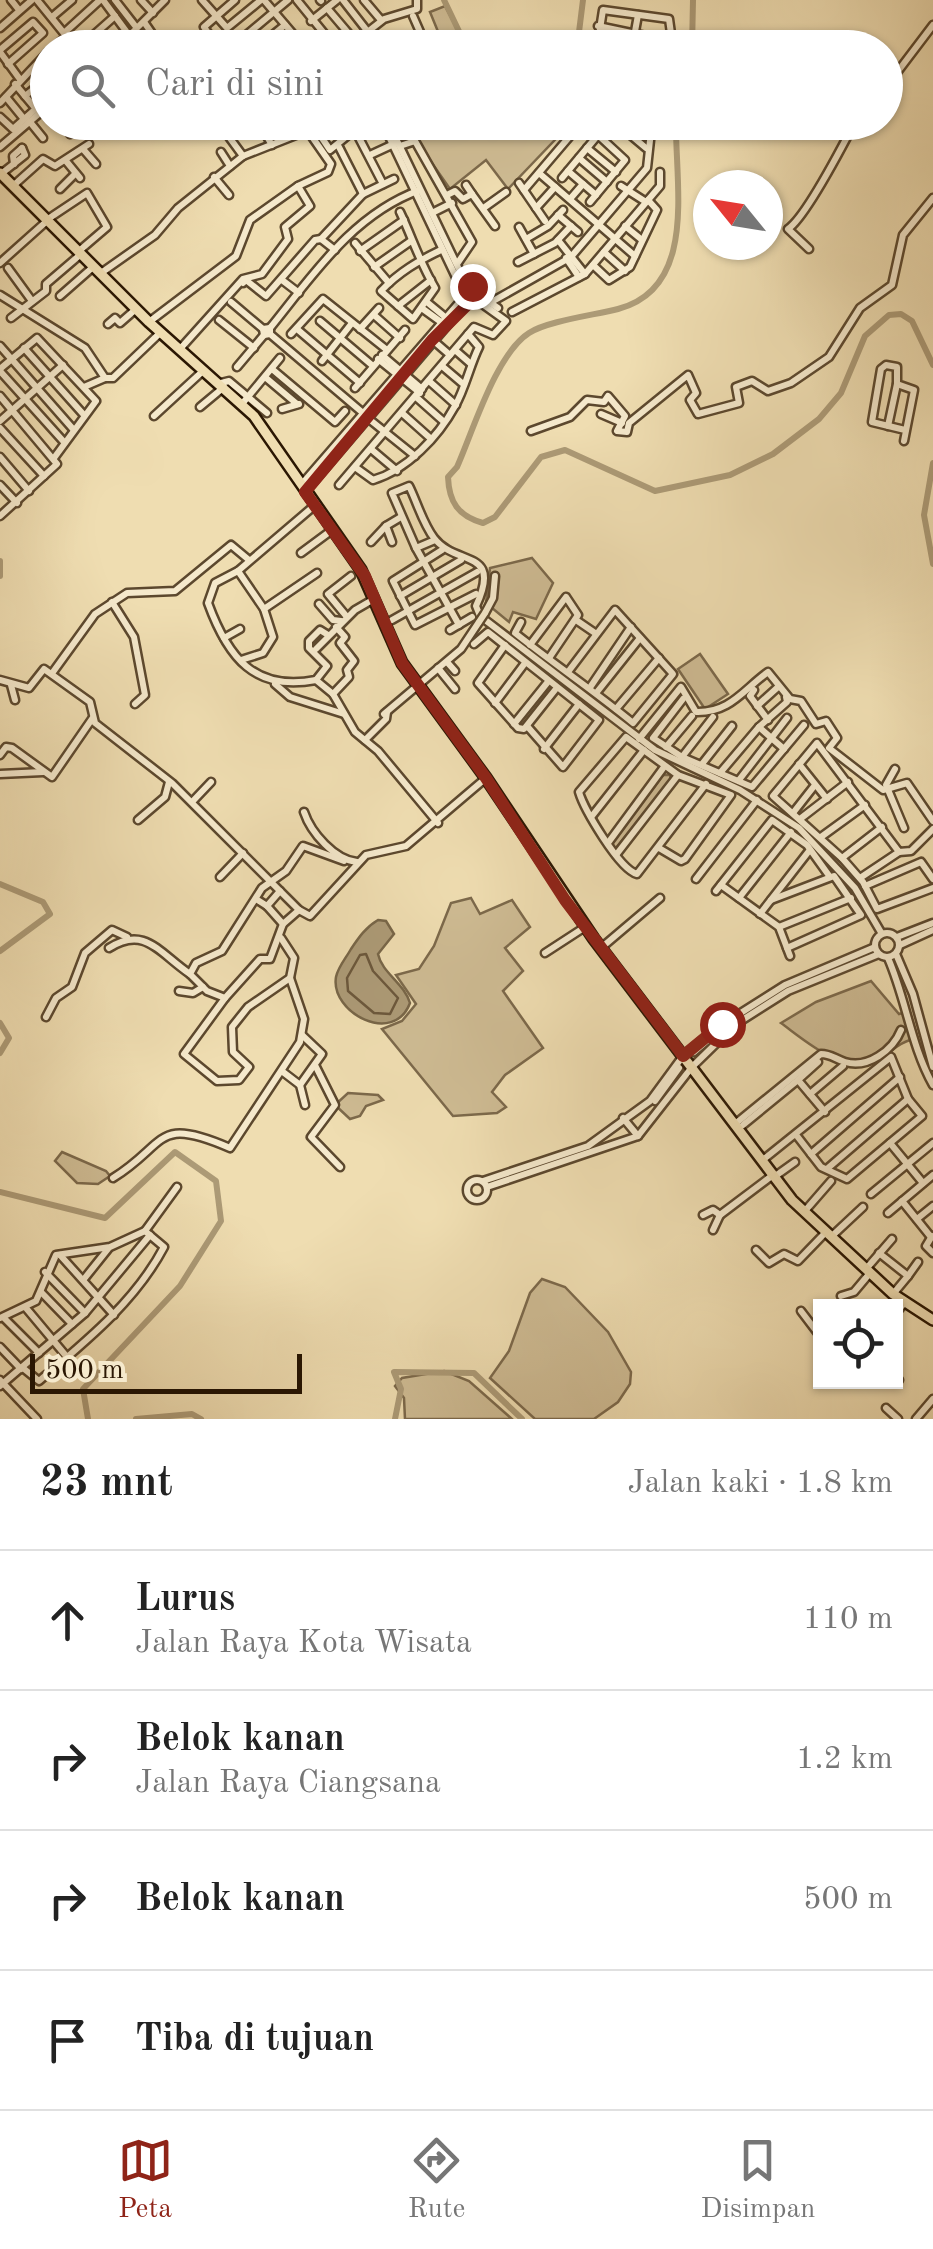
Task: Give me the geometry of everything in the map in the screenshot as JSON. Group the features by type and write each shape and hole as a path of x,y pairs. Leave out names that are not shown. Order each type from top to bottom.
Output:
{"main road":[{"path":"1,176 150,322 222,385 245,400 375,598 396,652 585,927 804,1212 893,1294 933,1320"}],"street":[{"path":"11,0 19,10"},
{"path":"0,28 37,0 62,30"},
{"path":"52,16 71,0"},
{"path":"70,30 103,0 124,30"},
{"path":"115,0 136,27"},
{"path":"142,0 153,13"},
{"path":"135,30 165,0"},
{"path":"202,0 227,28 263,0 289,30"},
{"path":"206,30 204,27 235,0"},
{"path":"253,30 292,0 319,30"},
{"path":"322,3 340,0 366,30"},
{"path":"364,0 382,20"},
{"path":"370,30 382,20 417,9 417,0"},
{"path":"312,21 322,3"},
{"path":"322,3 346,30"},
{"path":"598,30 602,10 671,20 672,30"},
{"path":"0,12 8,21"},
{"path":"636,30 638,15"},
{"path":"98,30 115,16"},
{"path":"413,16 420,30"},
{"path":"30,101 0,51 33,22 40,30"},
{"path":"144,22 149,30"},
{"path":"235,23 241,30"},
{"path":"279,30 285,25"},
{"path":"903,65 933,25"},
{"path":"598,26 616,30"},
{"path":"8,64 30,44"},
{"path":"30,69 3,100 30,123"},
{"path":"26,96 30,93"},
{"path":"0,147 30,116"},
{"path":"0,117 11,129 30,118"},
{"path":"231,140 243,156"},
{"path":"269,140 272,145"},
{"path":"60,296 155,236 178,208 243,156 285,140"},
{"path":"150,322 236,256 250,220 298,186 325,175 331,167 314,140"},
{"path":"323,140 330,149 346,140"},
{"path":"361,140 383,184"},
{"path":"395,140 441,250 469,294 498,308"},
{"path":"544,221 522,186 539,173 567,140"},
{"path":"562,178 594,140"},
{"path":"568,171 593,199 625,158 608,140"},
{"path":"637,140 646,148"},
{"path":"488,303 569,258 647,168 648,140"},
{"path":"809,248 788,230 804,218 811,196 844,140"},
{"path":"370,155 415,141 472,242 457,264"},
{"path":"14,185 43,159 52,167 86,146 96,164"},
{"path":"338,147 363,194"},
{"path":"587,148 611,177 657,209 625,271 609,280 593,265"},
{"path":"221,152 230,166"},
{"path":"579,158 611,177"},
{"path":"60,188 78,176 66,161"},
{"path":"1,176 14,164"},
{"path":"512,312 582,276 660,186 660,172"},
{"path":"539,173 634,256"},
{"path":"214,177 228,195"},
{"path":"236,290 246,280 266,296 314,240 321,238 363,194 394,179"},
{"path":"570,200 582,184"},
{"path":"466,185 486,207 495,226"},
{"path":"180,349 243,279 261,274 275,260 288,239 285,227 310,207 298,186"},
{"path":"536,208 555,187"},
{"path":"432,213 454,190 463,199 472,194"},
{"path":"417,191 432,213 469,294"},
{"path":"237,367 368,216 417,191"},
{"path":"486,207 506,192"},
{"path":"10,318 32,301 107,228 88,193 49,219 4,266 32,301"},
{"path":"531,431 570,417 587,400 604,402 608,396 625,415 617,431 628,432 629,423 688,374 696,393 690,400 698,414 739,404 736,387 754,381 768,391 812,370 835,350 860,308 892,285 903,236 933,198"},
{"path":"518,262 574,229 560,213 526,239"},
{"path":"636,214 650,224"},
{"path":"388,283 358,247 402,216 411,241 420,260 430,280 436,290 413,318 381,291 420,260 441,250"},
{"path":"626,226 642,240"},
{"path":"519,227 534,254"},
{"path":"321,238 335,250"},
{"path":"374,267 411,241"},
{"path":"556,242 582,276"},
{"path":"604,252 625,271"},
{"path":"282,280 299,293"},
{"path":"398,306 430,280"},
{"path":"303,489 469,294"},
{"path":"400,374 469,294"},
{"path":"0,296 85,348 105,378"},
{"path":"360,329 376,311 403,334 358,386 294,331 323,299 360,329 380,358"},
{"path":"230,302 414,456"},
{"path":"339,486 476,326 492,335 506,321 488,303"},
{"path":"426,306 443,320"},
{"path":"108,324 115,318 120,323 136,309"},
{"path":"218,320 254,348"},
{"path":"320,322 400,374 443,421"},
{"path":"324,358 353,323"},
{"path":"84,387 113,378 161,332"},
{"path":"355,467 374,480 398,472 430,438 456,405 480,346 468,334"},
{"path":"9,338 0,345 73,428"},
{"path":"54,458 96,402 37,338 0,370 64,442"},
{"path":"435,342 471,364"},
{"path":"24,348 84,416"},
{"path":"267,413 245,400 280,358"},
{"path":"44,476 0,425 63,365"},
{"path":"442,366 462,384"},
{"path":"888,426 897,367 884,366 872,422 888,426 905,430"},
{"path":"272,368 324,412 322,415 332,424 345,411"},
{"path":"154,416 204,369"},
{"path":"265,378 297,404"},
{"path":"428,381 456,405"},
{"path":"897,384 914,390 904,441"},
{"path":"200,407 222,385"},
{"path":"0,396 56,464 1,514"},
{"path":"290,398 282,410 310,401"},
{"path":"402,414 430,438"},
{"path":"601,414 622,423"},
{"path":"372,449 398,472"},
{"path":"0,458 29,490"},
{"path":"0,485 16,503"},
{"path":"459,625 391,494 407,486 434,540 475,560 484,571 484,588 476,606 480,616 562,674 640,739 698,773 756,800 830,856 855,888 882,934 898,941 933,930"},
{"path":"314,506 238,571 215,583 208,596 236,659 290,697 344,714"},
{"path":"371,542 401,517"},
{"path":"386,526 392,542"},
{"path":"301,553 332,530"},
{"path":"416,548 434,540"},
{"path":"53,672 88,620 112,602 128,593 176,591 232,545 250,560"},
{"path":"442,550 394,579 408,612 420,627 476,594"},
{"path":"400,596 461,560"},
{"path":"236,659 253,659 271,643 272,630 264,609 238,571"},
{"path":"392,620 476,572"},
{"path":"264,609 317,573"},
{"path":"333,694 349,677 347,670 354,661 340,643 345,637 342,622 328,594 350,576"},
{"path":"365,740 417,683 447,662 484,614 493,598 496,576"},
{"path":"530,645 566,597 575,605 576,620 549,658"},
{"path":"316,649 342,622 375,598"},
{"path":"112,602 134,637 145,695 134,704"},
{"path":"319,604 333,620 342,622"},
{"path":"514,724 562,674 612,610 673,676 636,722 594,689 562,674 549,658 515,633 521,622"},
{"path":"450,630 476,620"},
{"path":"576,620 596,633"},
{"path":"594,689 631,627"},
{"path":"224,638 240,630"},
{"path":"316,680 327,666 312,651 309,641 320,630 328,636"},
{"path":"474,644 485,631 551,686 580,704 598,723 565,766 554,762 527,726"},
{"path":"587,697 640,638"},
{"path":"505,646 478,680 514,724 522,729 527,726 551,686"},
{"path":"616,709 659,658"},
{"path":"447,662 454,671"},
{"path":"495,702 526,663"},
{"path":"438,668 455,689"},
{"path":"0,680 30,688 44,669 53,672 90,702 92,718 60,772 52,776 9,747 0,755"},
{"path":"640,739 681,687 696,712 715,712 738,699 768,672 790,699 801,701 816,724 826,721 837,738 829,748 889,791"},
{"path":"720,773 758,727 768,720 788,701 768,676 749,695 768,720"},
{"path":"274,683 316,680 333,694 365,740 438,823"},
{"path":"11,685 15,700"},
{"path":"757,706 778,688"},
{"path":"682,699 652,738 678,761 702,764 755,786 804,725"},
{"path":"544,749 580,704"},
{"path":"666,747 692,716"},
{"path":"616,855 678,761 713,717"},
{"path":"92,718 192,802 298,910 313,916 359,862 372,852 406,846 438,823 486,778"},
{"path":"738,780 787,718"},
{"path":"698,773 732,726"},
{"path":"758,727 784,749"},
{"path":"659,848 681,861 685,859 731,796 706,784 671,771 620,738 578,794 616,855 629,872 637,874 706,784"},
{"path":"899,852 817,743 773,796 842,858 879,909 933,888"},
{"path":"592,816 644,750"},
{"path":"799,764 826,799"},
{"path":"896,768 886,781 904,828"},
{"path":"608,843 671,771"},
{"path":"0,774 43,772"},
{"path":"138,820 169,792 168,780"},
{"path":"192,802 212,782"},
{"path":"797,816 848,782"},
{"path":"889,791 907,784 933,822"},
{"path":"797,816 815,785"},
{"path":"696,879 756,800"},
{"path":"820,837 865,805"},
{"path":"304,812 308,824 344,861"},
{"path":"771,900 836,877 851,898 859,919 788,952 778,927 719,888 770,821 791,832 830,877"},
{"path":"842,858 882,827"},
{"path":"855,888 899,852 911,851 932,831"},
{"path":"739,898 791,832"},
{"path":"190,974 196,963 222,951 270,878 286,871 303,846 344,861 359,862"},
{"path":"760,914 810,850"},
{"path":"911,851 933,879"},
{"path":"220,877 243,853"},
{"path":"820,866 830,856"},
{"path":"862,882 921,862"},
{"path":"267,906 280,890"},
{"path":"256,898 283,924"},
{"path":"601,948 660,898"},
{"path":"778,927 851,898"},
{"path":"290,978 248,1007 232,1027 232,1052 249,1066 239,1080 217,1080 184,1054 225,998 260,960 270,959 283,924 298,910"},
{"path":"933,923 898,941 892,956 933,1085"},
{"path":"545,952 585,927"},
{"path":"46,1017 56,998 72,987 89,949 112,930 141,937 203,987 225,998"},
{"path":"877,951 882,934"},
{"path":"109,948 127,936"},
{"path":"112,1178 163,1136 186,1132 230,1148 283,1072 302,1035 304,1018 290,978 294,958 280,937"},
{"path":"735,1020 688,1061 660,1101 652,1122 633,1137 485,1184 588,1146 655,1096 688,1061 735,1020 877,951 892,956"},
{"path":"179,992 193,994 203,987"},
{"path":"739,1124 821,1054 851,1063 876,1058 894,1044 901,1030"},
{"path":"300,1085 322,1054 302,1035"},
{"path":"739,1124 825,1057 843,1066 877,1066"},
{"path":"764,1159 890,1057 908,1099 925,1113 850,1178 827,1169 797,1136"},
{"path":"315,1065 335,1105 311,1137 340,1167"},
{"path":"810,1094 843,1066"},
{"path":"283,1072 300,1085 304,1104"},
{"path":"811,1154 900,1078"},
{"path":"798,1080 825,1112"},
{"path":"827,1169 908,1099"},
{"path":"620,1120 633,1137"},
{"path":"890,1143 924,1183"},
{"path":"871,1194 933,1143"},
{"path":"713,1230 720,1215 795,1162"},
{"path":"888,1212 933,1175"},
{"path":"804,1212 832,1182"},
{"path":"37,1419 1,1383 85,1313 148,1233 177,1188"},
{"path":"902,1201 932,1236 926,1246 933,1254"},
{"path":"756,1250 769,1263 784,1254 798,1261 863,1206"},
{"path":"917,1219 933,1206"},
{"path":"703,1215 713,1210 720,1215"},
{"path":"60,1254 110,1247 148,1233"},
{"path":"0,1347 39,1381 114,1315 164,1250 148,1233"},
{"path":"840,1296 854,1292 892,1239"},
{"path":"84,1279 110,1247"},
{"path":"60,1254 114,1315"},
{"path":"39,1353 2,1318 26,1308 41,1292 45,1272 60,1254"},
{"path":"71,1266 79,1254"},
{"path":"879,1254 908,1276"},
{"path":"893,1294 918,1262"},
{"path":"45,1272 85,1313"},
{"path":"41,1292 72,1324"},
{"path":"26,1308 67,1357"},
{"path":"801,1311 813,1327"},
{"path":"916,1419 929,1408 933,1398"},
{"path":"886,1408 898,1419"}],"shaded area":[{"path":"445,6 458,30 437,30 430,12"},
{"path":"416,140 555,140 508,189 486,160 450,189"},
{"path":"532,558 553,583 536,619 513,612 509,622 486,603 490,568"},
{"path":"700,654 728,694 705,709 678,669"},
{"path":"663,775 670,775 671,781 615,849 612,843"},
{"path":"471,898 480,914 512,900 530,927 505,948 523,971 503,991 543,1048 505,1075 492,1092 506,1107 497,1113 453,1116 382,1029 402,1021 416,1004 396,975 419,969 434,946 451,903"},
{"path":"871,981 899,1014 906,1012 910,1040 880,1058 863,1063 838,1059 813,1047 781,1023 816,1002"},
{"path":"348,1093 378,1095 383,1100 366,1106 360,1116 350,1119 335,1105"},
{"path":"62,1152 110,1176 98,1184 77,1183 55,1161"},
{"path":"542,1279 565,1287 608,1332 631,1372 630,1384 618,1402 594,1419 535,1419 490,1378 509,1351 530,1293"},
{"path":"444,1371 469,1381 512,1419 405,1419 404,1398 395,1386 402,1378"}],"water":[{"path":"378,920 386,921 394,934 378,954 380,961 410,1003 402,1016 378,1023 365,1020 343,1002 336,977 357,940"}],"waterway":[{"path":"444,0 458,30"},
{"path":"579,30 583,0"},
{"path":"692,30 693,0"},
{"path":"676,140 677,231 661,280 643,298 618,309 547,325 517,343 496,375 457,467 448,477 450,494 461,512 483,523 495,517 541,457 565,450 655,491 730,475 773,454 819,419 841,393 865,336 889,315 901,314 912,321 933,365"},
{"path":"933,463 924,515 933,564"},
{"path":"0,561 0,576"},
{"path":"0,884 43,902 50,914 0,951"},
{"path":"0,1023 9,1038 0,1053"},
{"path":"0,1192 105,1218 175,1152 216,1181 221,1221 180,1286 83,1389 88,1419"},
{"path":"395,1419 401,1389 394,1372 474,1373 522,1419"},
{"path":"136,1419 192,1414 201,1419"}],"tunnel":[{"path":"682,1070 697,1055"}],"route":[{"path":"472,286 474,298 432,340 305,492 365,576 402,663 486,778 565,900 683,1056 722,1024"}]}
